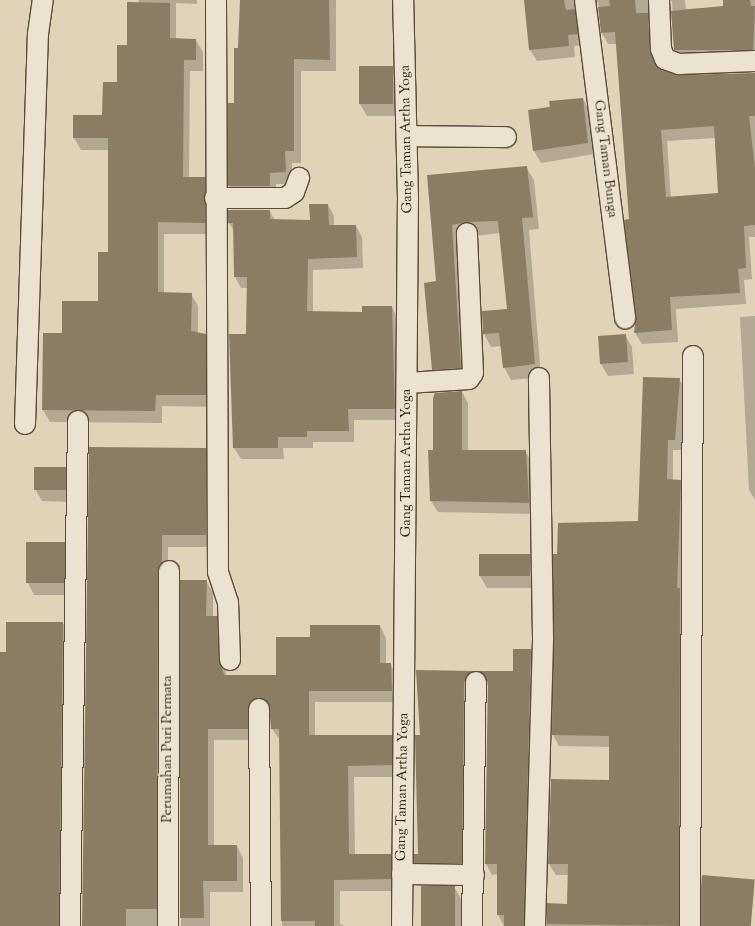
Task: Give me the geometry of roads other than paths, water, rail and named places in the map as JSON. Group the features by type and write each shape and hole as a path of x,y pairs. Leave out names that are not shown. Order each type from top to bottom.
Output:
{"street":[{"path":"25,424 38,34 43,0"},
{"path":"216,0 214,198 218,572 228,602 230,660"},
{"name":"Gang Taman Artha Yoga","path":"402,926 408,136 403,0"},
{"name":"Gang Taman Bunga","path":"585,0 625,318"},
{"path":"659,0 661,49 666,59 679,64 755,61"},
{"path":"408,136 506,137"},
{"path":"214,198 285,198 294,192 299,178"},
{"path":"407,383 469,379 473,374 467,233"},
{"path":"690,926 693,356"},
{"path":"535,926 543,637 539,378"},
{"path":"70,926 78,422"},
{"name":"Perumahan Puri Permata","path":"168,926 169,571"},
{"path":"472,926 476,682"},
{"path":"259,709 261,926"},
{"path":"402,874 474,875"}]}
